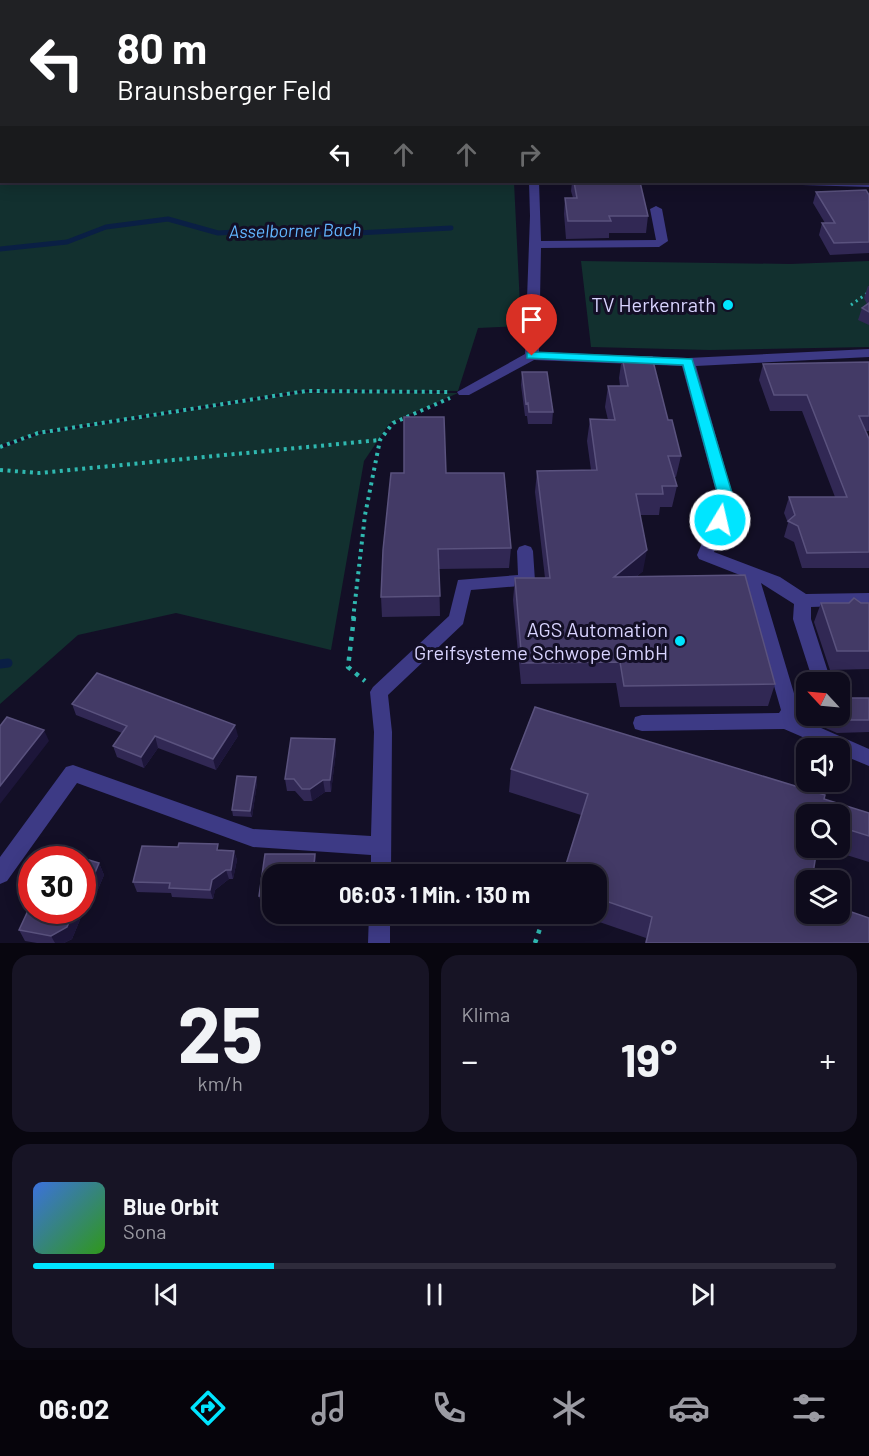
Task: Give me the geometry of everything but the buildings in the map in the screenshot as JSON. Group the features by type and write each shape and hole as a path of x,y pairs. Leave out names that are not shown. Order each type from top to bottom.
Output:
{"street":[{"path":"532,356 534,183"},
{"path":"535,245 659,243 662,241 656,208"},
{"path":"464,392 532,356 688,362 869,353"},
{"path":"688,362 728,503 705,555 774,581 803,601 869,599"},
{"path":"381,864 383,732 379,692 410,666 457,619 464,584 527,581 525,551"},
{"path":"753,573 753,585 790,710 785,721"},
{"path":"803,601 802,619 819,672"},
{"path":"642,723 785,721 869,758"},
{"path":"0,874 73,773 253,838 382,846"},
{"path":"379,943 380,924"}],"path":[{"path":"851,305 869,292"},
{"path":"0,447 38,433 306,391 464,392"},
{"path":"379,692 348,667 365,515 380,440 393,423 464,392"},
{"path":"0,470 39,473 380,440"},
{"path":"535,943 541,924"}],"green space":[{"path":"0,183 514,183 521,326 478,328 458,391 305,390 40,432 0,445"},
{"name":"TV Herkenrath","path":"581,261 790,264 869,261 869,347 710,350 591,347"},
{"path":"306,392 458,393 389,424 364,461 331,650 176,613 78,635 0,704 0,449 40,434"}],"waterway":[{"name":"Asselborner Bach","path":"0,249 67,242 106,227 168,219 218,233 253,231 357,233 451,228"},
{"name":"Asselborner Bach","path":"0,664 8,663"}],"place":[{"name":"TV Herkenrath","path":"728,305"},
{"name":"AGS Automation Greifsysteme Schwope GmbH","path":"680,641"}],"route":[{"path":"532,356 688,362 728,503 720,520"}]}
